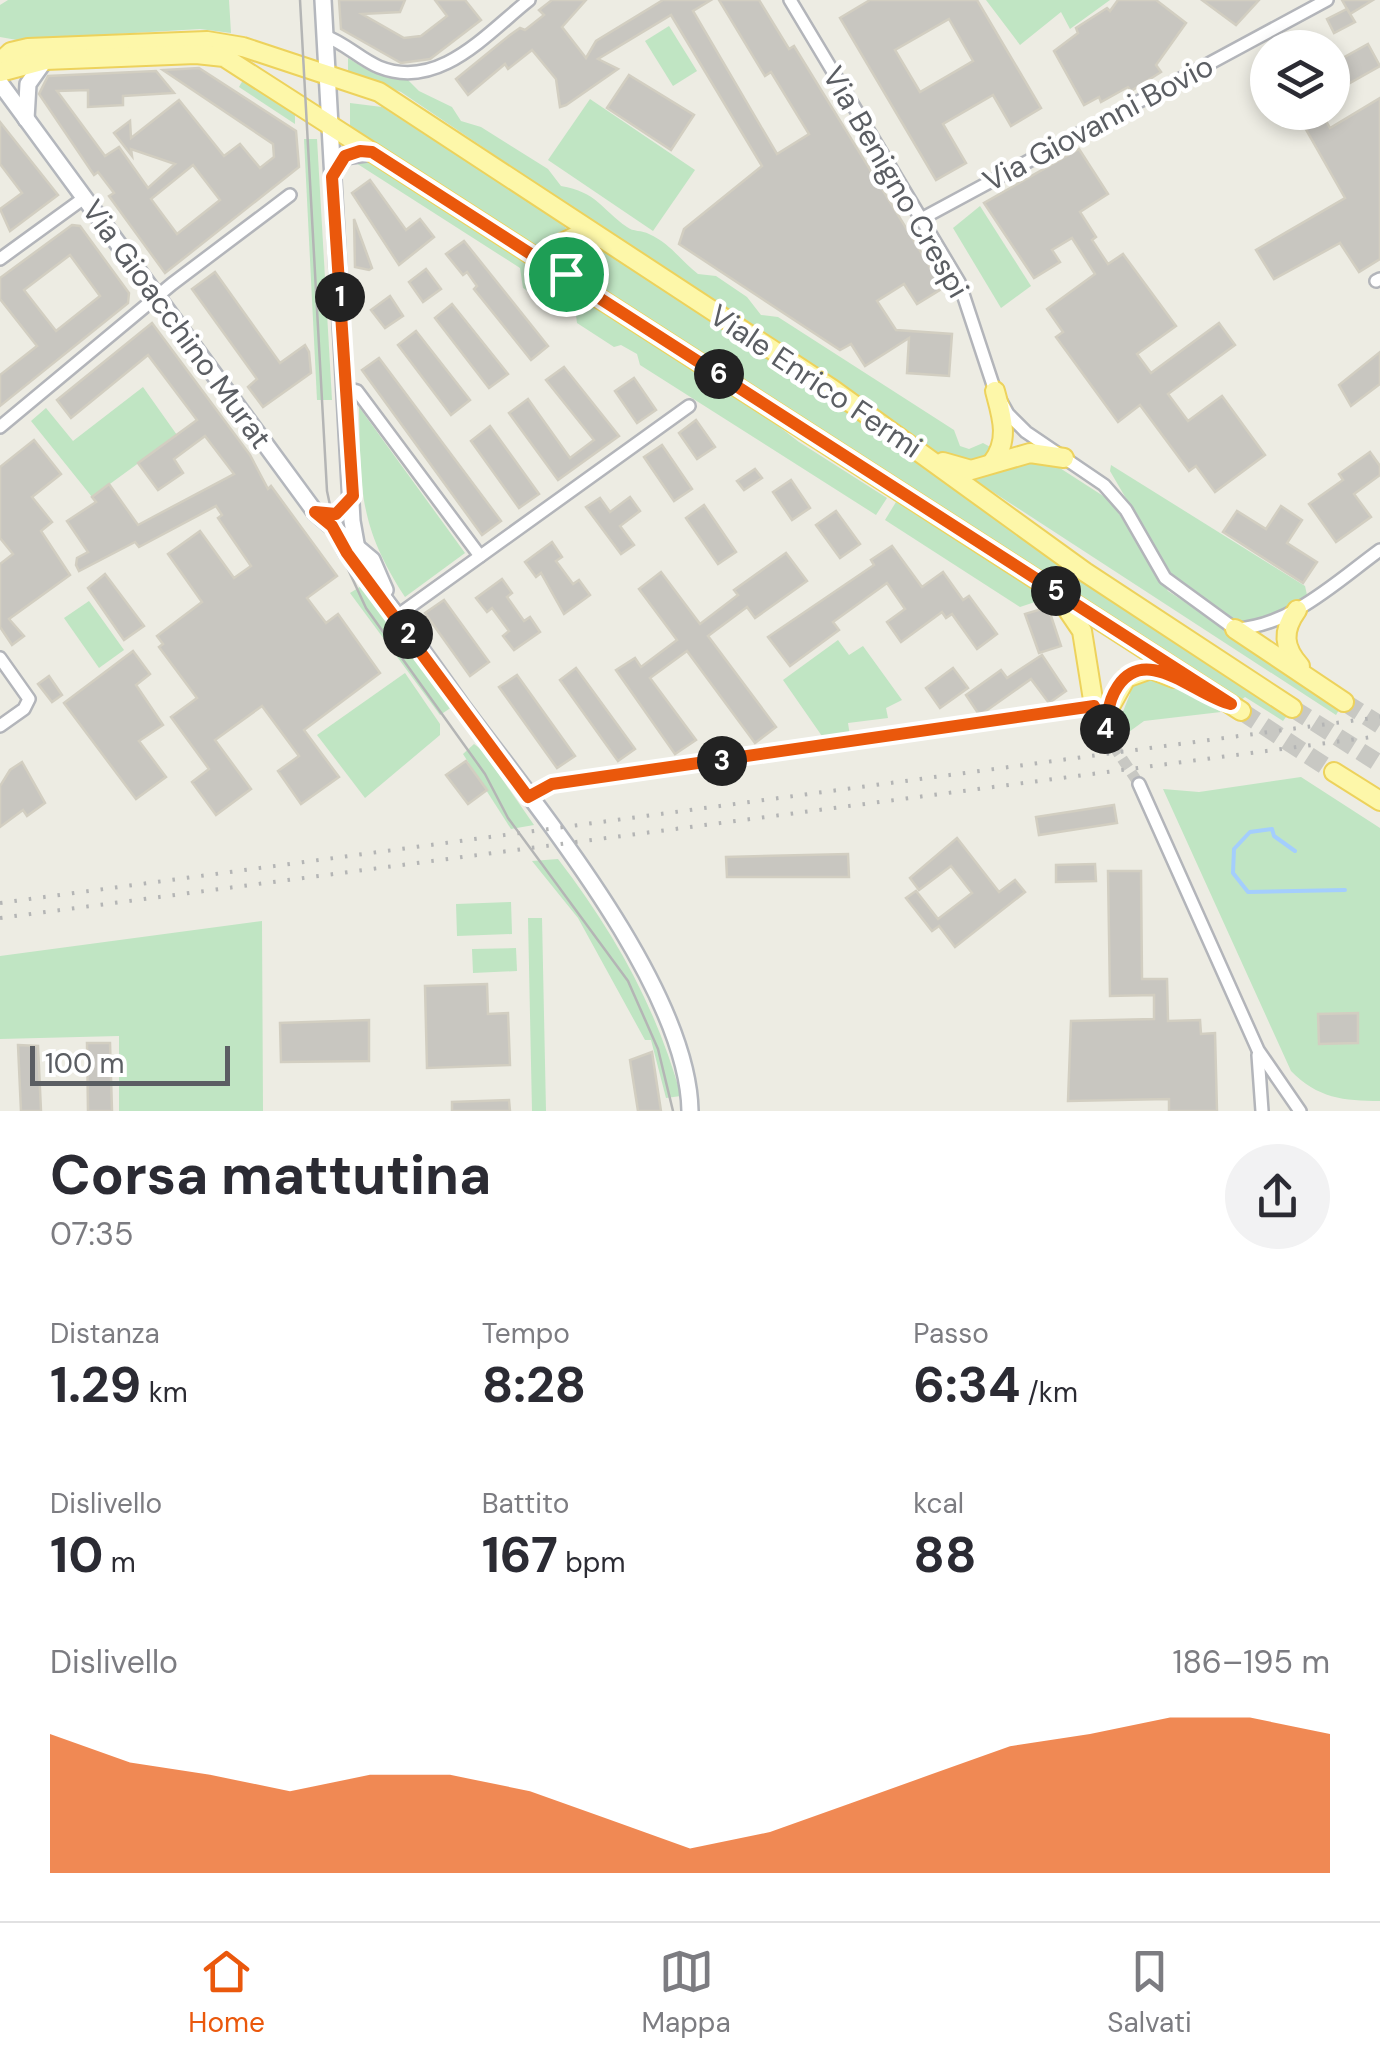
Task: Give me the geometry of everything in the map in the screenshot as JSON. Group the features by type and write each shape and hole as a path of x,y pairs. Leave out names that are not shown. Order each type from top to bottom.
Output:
{"main road":[{"path":"323,0 357,547"},
{"name":"Viale Enrico Fermi","path":"0,62 11,52 28,48 197,40 243,47 392,100 924,454 1085,572 1292,708"},
{"name":"Viale Enrico Fermi","path":"0,72 45,60 196,54 224,57 1236,707 1214,700 1161,671 1132,673 1110,702 1111,742"},
{"path":"26,119 28,84 45,60"},
{"name":"Via Gioacchino Murat","path":"0,83 315,512 357,547 397,616 528,797 647,976 692,1093"},
{"path":"332,177 345,156 372,152"},
{"path":"566,274 559,250 562,244 578,235 603,240"},
{"path":"992,463 1000,453 1004,434 995,391"},
{"path":"924,454 959,469 1030,453 1064,458"},
{"path":"315,512 336,514 353,496"},
{"path":"353,496 368,566"},
{"name":"Via Gioacchino Murat","path":"332,526 368,566"},
{"path":"1046,584 1082,631 1094,706"},
{"path":"1297,610 1285,632 1286,642 1310,678"},
{"path":"1235,629 1344,702"},
{"path":"1334,772 1380,801"},
{"path":"690,1111 692,1093"},
{"path":"692,1093 705,1111"}],"street":[{"path":"325,36 381,68 408,73 434,70 529,0"},
{"name":"Via Benigno Crespi","path":"790,0 958,282 995,391 1016,423 1064,458"},
{"name":"Via Giovanni Bovio","path":"923,218 1327,0"},
{"path":"0,427 290,195"},
{"path":"0,260 84,198"},
{"path":"346,388 357,391 480,556"},
{"path":"397,616 689,406"},
{"path":"1064,458 1116,497 1165,578 1235,629 1261,626 1297,610 1380,550"},
{"path":"0,658 29,700 0,726"},
{"path":"528,797 552,784 1094,706 1111,742"},
{"path":"1139,784 1258,1050 1300,1111"},
{"path":"1258,1050 1262,1109"},
{"path":"1262,1109 1278,1098 1292,1100"}],"green space":[{"path":"8,0 229,0 231,33 200,29 17,40 0,37 0,5"},
{"path":"986,0 1110,0 1070,29 1061,12 1020,45"},
{"path":"669,26 697,71 673,86 645,41"},
{"path":"348,58 366,69 407,79 419,91 452,107 461,121 481,127 548,169 561,186 583,192 629,229 663,242 698,274 716,276 747,297 761,315 778,317 954,430 960,446 969,449 983,443 994,449 977,462 937,453 401,92 348,72"},
{"path":"243,80 295,113 295,124 239,87"},
{"path":"590,99 695,170 653,231 548,160"},
{"path":"350,103 382,107 554,218 567,229 554,242 551,257 350,127"},
{"path":"304,139 317,139 332,400 317,400"},
{"path":"357,159 377,164 726,386 799,442 887,498 876,515 640,365 637,354 621,345 614,347 577,323 576,315 556,302 549,305 523,288 520,268 356,163"},
{"path":"980,206 1031,286 1001,308 953,228"},
{"path":"593,242 790,369 1289,713 1283,721 1245,697 1241,700 575,273 567,254 573,243"},
{"path":"143,387 177,435 92,497 31,421 46,408 73,441"},
{"path":"359,407 465,553 405,597 370,527 362,485"},
{"path":"1049,461 1111,501 1168,591 1342,705 1336,715 970,477 1014,462"},
{"path":"1111,465 1305,586 1307,595 1267,618 1238,622 1182,585 1166,567 1110,471"},
{"path":"896,502 1047,598 1020,607 885,520"},
{"path":"363,585 452,707 440,715 350,593"},
{"path":"89,601 124,650 99,668 64,618"},
{"path":"838,640 849,655 863,646 902,700 886,708 888,718 848,723 850,736 824,739 783,680"},
{"path":"405,673 440,724 440,735 365,798 317,735"},
{"path":"1143,677 1172,681 1221,712 1144,721 1122,737 1120,719 1130,694 1125,689"},
{"path":"474,744 534,825 511,829 463,754"},
{"path":"1301,777 1380,828 1380,1101 1332,1096 1311,1087 1291,1071 1163,789 1199,792"},
{"path":"558,859 631,971 659,1031 681,1096 666,1098 651,1040 645,1040 578,918 532,861"},
{"path":"511,902 512,934 457,936 456,904"},
{"path":"528,918 542,918 546,1111 532,1111"},
{"path":"262,921 263,1111 119,1111 119,1036 0,1039 0,956"},
{"path":"516,948 517,971 473,973 472,949"}],"building":[{"path":"339,0 405,0 400,12 362,14 404,38 421,36 447,16 435,0 465,0 481,20 430,59 401,63 341,29"},
{"path":"552,0 586,0 562,27 586,58 596,41 663,0 711,0 693,11 777,154 809,134 771,72 765,76 719,0 759,0 789,49 794,46 943,288 917,304 904,284 877,301 896,330 952,334 949,376 907,373 909,338 865,366 851,344 840,350 679,244 684,229 762,166 671,15 598,59 618,69 566,105 560,107 556,79 532,50 508,69 505,64 468,95 456,79 510,35 520,28 525,30 544,15 539,10"},
{"path":"870,0 977,0 1041,108 1011,126 993,95 943,124 966,163 936,180 840,18","holes":["949,19 973,61 920,92 895,50"]},
{"path":"1118,0 1156,0 1186,23 1156,65 1161,72 1131,91 1128,87 1101,102 1099,97 1084,105 1054,51 1078,33 1076,28 1107,8 1110,11"},
{"path":"1202,0 1259,0 1236,25"},
{"path":"1342,0 1373,0 1350,14"},
{"path":"1347,9 1355,22 1332,30 1327,19"},
{"path":"1368,44 1380,66 1350,83 1350,54"},
{"path":"199,68 296,131 299,167 165,273 109,196 114,193 98,172 94,175 39,94 48,76 156,71 174,93 123,96 123,105 88,107 88,90 57,91 105,156 119,147 148,188 175,164 131,149 132,156 114,133 130,121 131,138 179,100 224,156 240,144 260,168 274,157 273,144 163,70","holes":["193,165 220,200 177,234 151,199"]},
{"path":"629,75 694,115 671,150 607,108"},
{"path":"1380,98 1380,259 1359,272 1340,243 1274,279 1256,250 1345,198 1306,130 1350,130 1350,116"},
{"path":"0,122 58,195 10,231 0,209 22,193 0,164"},
{"path":"1079,149 1108,194 1080,212 1096,237 1092,240 1108,264 1123,254 1176,326 1137,354 1151,373 1219,323 1235,345 1168,394 1188,421 1222,396 1265,455 1215,492 1196,466 1189,471 1140,405 1118,422 1056,337 1063,332 1047,309 1095,274 1072,238 1052,250 1060,262 1034,278 984,203"},
{"path":"370,180 406,230 420,219 434,237 399,265 352,193"},
{"path":"354,219 372,268 369,270 355,267"},
{"path":"72,225 80,226 129,293 128,303 0,406 0,375 37,346 0,299 0,278","holes":["70,255 100,296 56,331 24,290"]},
{"path":"464,241 548,346 531,360 474,289 477,286 467,272 463,275 446,254"},
{"path":"426,269 441,289 423,302 409,282"},
{"path":"215,272 280,363 305,345 309,352 311,373 263,407 248,387 257,379 192,289"},
{"path":"390,296 403,316 385,328 371,310"},
{"path":"452,304 508,374 489,388 435,318"},
{"path":"152,323 250,455 268,489 271,486 337,576 307,598 326,623 338,614 380,673 304,730 339,777 301,804 278,771 299,756 262,706 215,740 251,789 216,815 192,782 209,769 171,717 197,698 159,647 163,644 157,636 202,602 168,554 200,531 234,578 251,566 218,518 222,515 216,506 139,547 135,542 79,571 76,565 77,558 88,552 67,521 96,502 92,497 109,484 138,525 234,474 205,436 174,459 183,473 158,490 138,463 197,420 148,355 71,418 57,400"},
{"path":"416,331 470,400 451,415 398,345"},
{"path":"1380,352 1380,384 1351,406 1339,385"},
{"path":"379,358 501,521 482,535 362,370"},
{"path":"564,367 619,436 558,480 509,413 528,399 570,458 594,440 546,380"},
{"path":"634,378 656,410 637,423 615,391"},
{"path":"696,420 715,447 697,459 679,433"},
{"path":"490,426 539,494 519,508 471,441"},
{"path":"34,440 61,474 32,497 52,522 41,531 70,575 9,619 24,636 12,645 0,627 0,564 13,554 0,538 0,467"},
{"path":"662,445 692,489 674,501 644,457"},
{"path":"1370,452 1380,466 1380,475 1354,494 1371,517 1336,542 1309,504 1343,480 1339,474"},
{"path":"755,469 762,478 744,490 737,481"},
{"path":"791,480 810,508 792,520 773,492"},
{"path":"630,497 640,511 620,526 634,545 621,554 586,507 600,498 610,512"},
{"path":"704,505 736,552 718,564 686,518"},
{"path":"1281,506 1302,520 1287,543 1317,562 1303,583 1223,532 1237,511 1266,529"},
{"path":"836,511 860,544 840,558 816,525"},
{"path":"552,542 562,557 556,561 573,584 579,580 590,595 564,614 541,573 536,577 525,562"},
{"path":"892,546 922,587 943,572 963,600 969,596 997,634 977,649 952,614 946,618 942,612 901,642 887,622 905,609 887,583 833,622 839,630 790,666 768,637 874,565 871,560"},
{"path":"786,553 807,581 755,618 747,607 708,636 776,727 755,743 687,651 650,678 696,740 675,754 616,670 635,658 641,667 677,640 639,589 661,572 700,624 738,595 734,590"},
{"path":"105,574 144,626 124,640 88,588"},
{"path":"502,579 512,593 507,597 524,621 530,617 540,632 514,650 503,636 509,631 492,608 487,612 476,598"},
{"path":"444,600 489,662 470,676 425,613"},
{"path":"1048,607 1061,646 1039,653 1025,614"},
{"path":"133,651 150,674 136,685 163,725 139,741 166,777 136,799 64,703"},
{"path":"1042,655 1066,691 1049,703 1031,679 978,713 966,695 1001,670 1007,678"},
{"path":"576,668 635,749 618,761 560,680"},
{"path":"953,668 968,688 940,708 926,688"},
{"path":"517,675 575,756 557,768 499,687"},
{"path":"49,676 62,695 52,702 38,684"},
{"path":"466,761 487,790 468,804 446,775"},
{"path":"22,762 45,803 27,816 23,810 0,827 0,786 10,770"},
{"path":"1114,805 1117,823 1039,835 1036,817"},
{"path":"957,838 999,892 1015,880 1025,892 955,947 939,926 932,931 906,898 916,891 938,919 972,893 951,866 919,890 910,878"},
{"path":"848,854 849,877 727,877 726,857"},
{"path":"1095,864 1096,881 1056,882 1056,865"},
{"path":"1108,871 1141,871 1142,979 1167,979 1168,1021 1200,1020 1201,1034 1215,1033 1217,1111 1169,1111 1169,1099 1068,1101 1071,1021 1154,1019 1154,995 1110,996"},
{"path":"487,984 488,1014 508,1013 510,1065 427,1068 425,986"},
{"path":"1358,1013 1358,1043 1319,1044 1318,1014"},
{"path":"369,1020 369,1061 281,1062 280,1023"},
{"path":"87,1043 110,1043 112,1111 88,1111"},
{"path":"18,1045 38,1046 41,1111 21,1111"},
{"path":"652,1052 661,1111 638,1111 630,1060"},
{"path":"509,1100 510,1111 452,1111 452,1102"}],"waterway":[{"path":"1295,851 1274,836 1272,829 1250,832 1234,849 1233,873 1248,892 1345,890"}],"tunnel":[{"path":"1344,702 1380,725"},
{"path":"1292,708 1380,764"},
{"path":"1241,711 1334,772"},
{"path":"1113,745 1139,784"}],"tram line":[{"path":"300,0 327,491 340,552 366,608 485,774 508,818 628,981 658,1049 673,1111"}],"railway":[{"path":"0,903 1380,717"},
{"path":"0,918 1380,736"}],"route":[{"path":"372,152 566,274 1231,704 1214,700 1152,669 1132,673 1120,683 1107,712 1110,740 1094,706 1075,712 552,784 528,797 347,553 332,526 315,512 336,514 348,506 353,496 332,177 345,156 372,152"}]}
